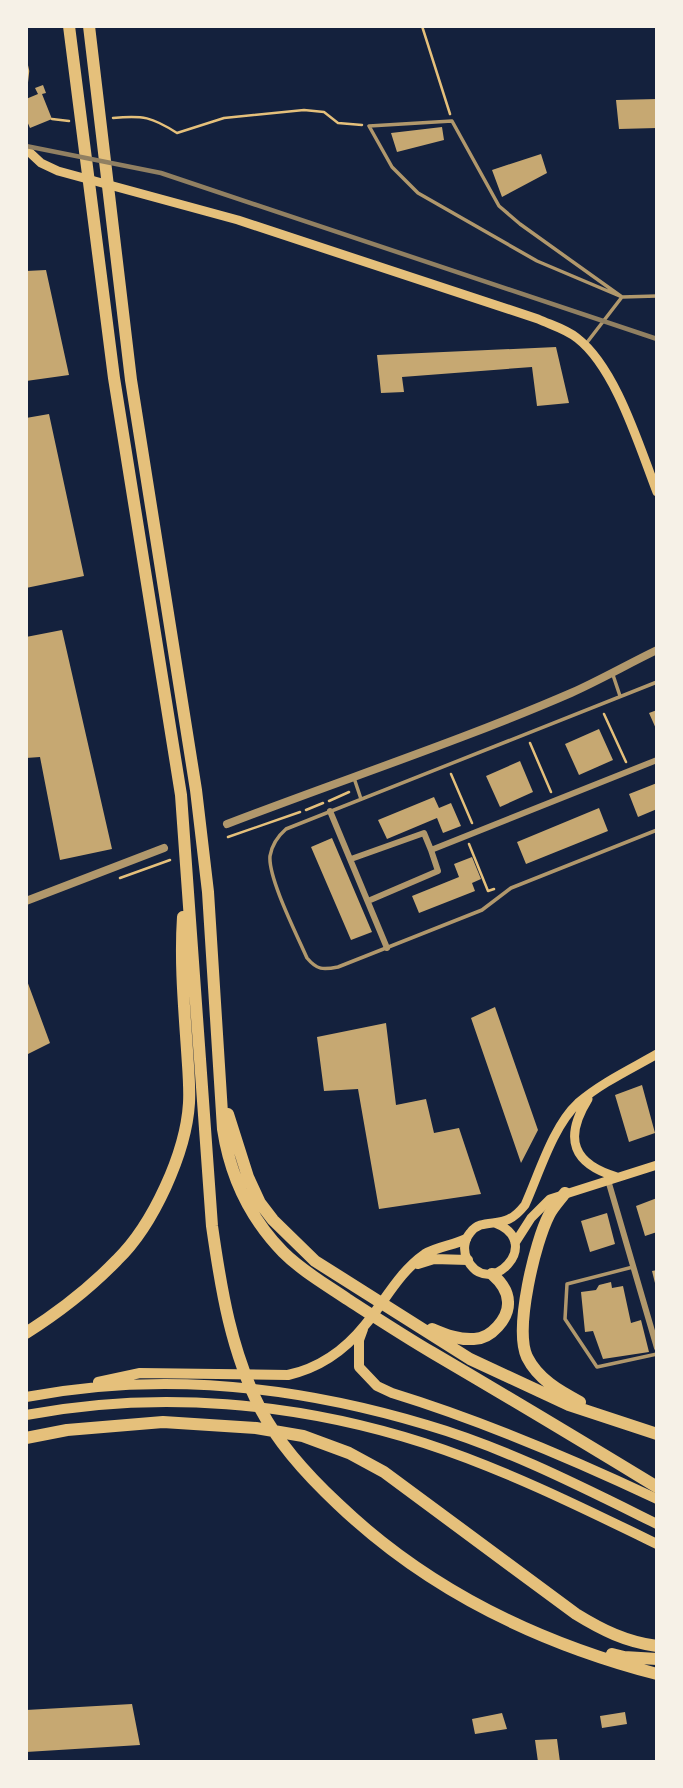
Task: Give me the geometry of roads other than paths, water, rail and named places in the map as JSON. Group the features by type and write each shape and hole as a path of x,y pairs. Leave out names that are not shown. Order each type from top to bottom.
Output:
{"highway":[{"path":"69,26 114,378 181,795 212,1226 231,1334 248,1382 262,1412 284,1446 313,1480 367,1532 422,1573 468,1600 537,1634 613,1663 657,1674"},
{"path":"89,26 131,380 196,789 208,892 227,1154 248,1205 282,1251 307,1273 401,1334 657,1488"},
{"path":"26,1333 64,1308 119,1259 147,1220 169,1181 184,1139 189,1102 181,947 186,871"},
{"path":"222,1095 243,1165 260,1203 295,1243 315,1261 461,1353 508,1377 569,1405 657,1434"},
{"path":"565,1193 543,1228 524,1301 522,1333 527,1356 540,1375 558,1390 611,1418"},
{"path":"26,1397 140,1373 288,1375 306,1371 350,1341 412,1265 428,1252 466,1239"},
{"path":"412,1265 434,1259 468,1260"},
{"path":"410,1321 454,1338 476,1339 486,1336 506,1314 508,1302 505,1290 492,1273"},
{"path":"364,1326 359,1340 359,1367 377,1386 491,1426 590,1467 657,1499"},
{"path":"61,1390 163,1383 250,1387 344,1403 428,1425 501,1452 657,1524"},
{"path":"26,1415 64,1408 163,1402 252,1406 341,1422 423,1443 493,1469 657,1544"},
{"path":"26,1438 67,1430 163,1422 256,1429 303,1436 349,1453 384,1472 576,1614 608,1634 639,1644 657,1646"},
{"path":"537,1634 624,1657 657,1659"}],"main road":[{"path":"26,149 41,163 58,171 238,220 557,327 585,345 606,371 657,492"},
{"path":"495,1223 508,1230 516,1250 510,1264 499,1272 492,1273 478,1270 468,1260 465,1254 466,1239 470,1233 481,1224 509,1220 525,1205 556,1136 571,1111 590,1095 657,1054"},
{"path":"590,1095 575,1125 573,1135 576,1150 598,1171 619,1177"},
{"path":"515,1243 540,1207 550,1199 657,1165"}],"street":[{"path":"227,824 526,711 612,674 656,651"},
{"path":"430,850 657,760"},
{"path":"330,811 387,948"},
{"path":"351,859 424,833 438,871 368,901"},
{"path":"26,901 164,848"},
{"path":"608,1180 657,1348"}],"lane":[{"path":"622,297 499,206 452,121 369,126 392,167 418,193 537,261 622,297 657,296"},
{"path":"585,345 622,297"},
{"path":"612,674 620,696"},
{"path":"657,682 286,829 278,836 270,857 270,869 307,958 314,966 323,970 338,967 482,910 511,888 657,830"},
{"path":"354,778 361,799"},
{"path":"633,1267 566,1284 565,1319 597,1367 657,1354"}],"railway":[{"path":"26,146 161,173 657,339"}]}
